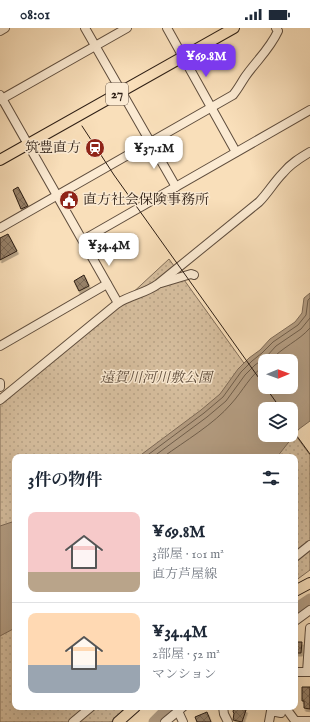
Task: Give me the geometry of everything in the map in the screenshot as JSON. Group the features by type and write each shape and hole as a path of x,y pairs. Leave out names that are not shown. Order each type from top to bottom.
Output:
{"main road":[{"name":"27","path":"0,160 234,28"},
{"path":"298,589 310,583"},
{"path":"118,722 130,710"}],"street":[{"path":"0,31 5,28"},
{"path":"85,28 176,187"},
{"path":"118,303 1,98 127,28"},
{"path":"167,28 236,152"},
{"path":"0,228 233,95 238,90 245,76 264,54 275,37 278,31 276,28"},
{"path":"83,240 310,110"},
{"path":"0,400 118,303 126,298 151,289 158,284 259,202 291,164 310,152"},
{"path":"158,284 191,274 194,275"},
{"path":"0,346 108,284"},
{"path":"298,555 310,545"},
{"path":"298,619 310,610"},
{"path":"298,672 309,672 310,628"},
{"path":"73,722 87,710"},
{"path":"159,722 176,710"},
{"path":"165,722 177,710"},
{"path":"180,710 183,722"},
{"path":"224,710 228,722"},
{"path":"269,722 271,711 281,713 282,710"},
{"path":"287,710 296,722 310,721"}],"green space":[{"name":"遠賀川河川敷公園","path":"169,259 258,383 258,394 266,394 272,402 258,402 258,442 298,442 298,439 310,455 310,570 298,579 298,454 12,454 12,710 126,710 111,722 0,722 0,403 114,310"}],"water":[{"path":"310,293 310,421 298,430 298,402 258,402 258,442 289,442 279,454 142,454 220,394 238,369 249,358 260,350 270,339 295,322 302,313 304,298"},
{"path":"12,522 12,630 0,636 0,526"}],"building":[{"path":"18,187 28,206 21,209 13,190"},
{"path":"8,234 17,251 0,260 0,238"},
{"path":"84,275 89,286 79,291 74,281"},
{"path":"298,642 302,642 301,653 298,653"},
{"path":"302,687 310,687 310,709 304,708 304,701 302,701"},
{"path":"233,710 246,710 242,722 233,720"},
{"path":"207,712 211,722 197,722 195,717"}],"waterway":[{"path":"298,607 310,599"},
{"path":"154,722 166,710"}],"tram line":[{"path":"82,126 114,175 276,402"},
{"path":"298,438 310,454"}],"place":[{"name":"筑豊直方","path":"95,148"},
{"name":"直方社会保険事務所","path":"69,200"}]}
